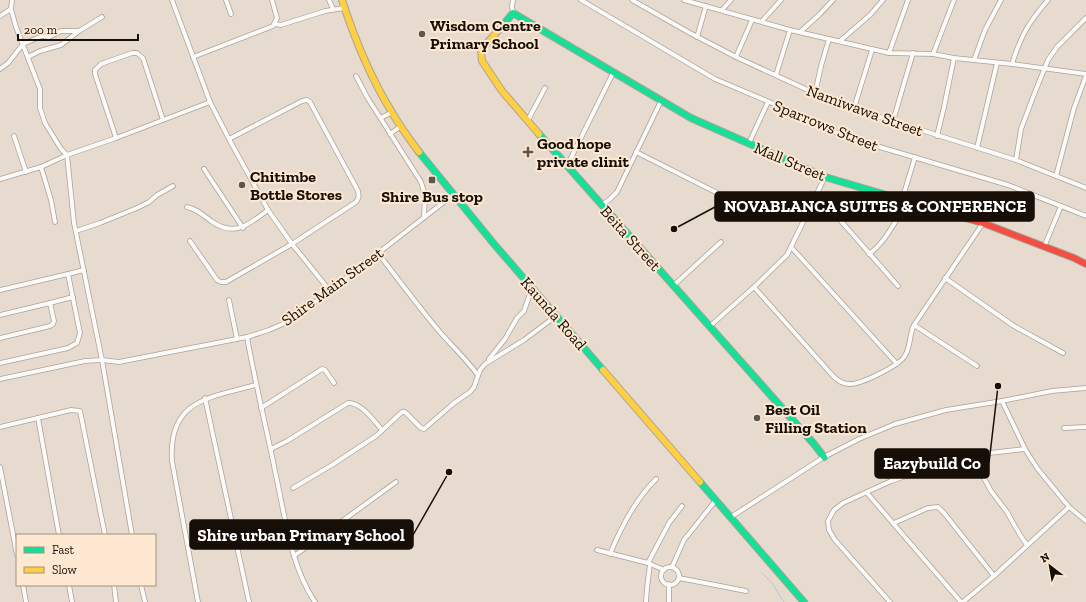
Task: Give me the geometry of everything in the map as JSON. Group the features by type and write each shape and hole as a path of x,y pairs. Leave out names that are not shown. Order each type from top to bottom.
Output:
{"street":[{"path":"12,0 11,9 16,27 40,89 40,108 45,123 61,149 67,155 76,231 102,360 132,534"},
{"path":"172,0 210,102 229,139 268,210 292,244 330,291"},
{"path":"226,0 231,14"},
{"path":"193,58 270,28 275,24 276,14 272,0"},
{"path":"329,0 333,9"},
{"name":"Kaunda Road","path":"342,0 370,72 392,112 425,161 556,316 804,602"},
{"path":"513,0 513,13"},
{"name":"Sparrows Street","path":"581,0 715,79 858,141 1008,185 1086,216"},
{"name":"Namiwawa Street","path":"632,0 697,37 736,57 836,103 1016,160 1086,188"},
{"path":"684,0 752,20 762,21 790,30 872,50 889,53 933,54 954,58 1044,68 1086,75 1074,108 1056,176"},
{"path":"722,10 731,0"},
{"path":"762,21 782,0"},
{"path":"800,32 833,0"},
{"path":"840,41 870,15 883,0"},
{"path":"889,53 908,0"},
{"path":"933,54 954,0"},
{"path":"974,60 985,30 1001,0"},
{"path":"1012,64 1025,30 1034,16 1048,0"},
{"path":"697,37 706,6"},
{"path":"275,24 281,25 319,12 344,8"},
{"path":"0,16 11,9"},
{"name":"Mall Street","path":"513,13 691,118 825,177 983,223 1086,264"},
{"name":"Beita Street","path":"513,13 481,50 481,55 486,68 502,91 824,457"},
{"path":"28,57 40,51 61,45 102,17"},
{"path":"1016,160 1021,130 1044,68 1057,48 1086,18"},
{"path":"736,57 752,20"},
{"path":"0,69 8,63 23,44 42,36 49,37 62,31 70,30 79,32"},
{"path":"776,75 790,30"},
{"path":"815,94 829,39"},
{"path":"854,108 872,50"},
{"path":"893,121 913,53"},
{"path":"116,138 95,74 95,70 101,64 132,54 140,55 143,58 163,120"},
{"path":"937,136 954,58"},
{"path":"977,148 996,63"},
{"path":"567,166 613,73"},
{"path":"356,76 390,134 421,182 425,195 424,217"},
{"path":"528,120 545,88"},
{"path":"190,240 217,280 226,282 292,244 356,202 359,195 310,102 307,100 229,139"},
{"path":"601,205 617,192 661,101"},
{"path":"0,179 41,167 67,155 210,102"},
{"path":"749,143 768,102"},
{"path":"381,118 392,112"},
{"path":"390,134 401,126"},
{"path":"14,136 26,172"},
{"path":"636,152 767,218"},
{"path":"869,254 877,248 882,241 905,201 915,157"},
{"path":"41,167 48,187 56,222"},
{"path":"204,169 242,228"},
{"path":"709,327 787,256 825,177"},
{"path":"76,231 137,208 173,186"},
{"name":"Shire Main Street","path":"0,379 85,361 102,360 119,362 246,337 269,330 285,323 301,313 453,195"},
{"path":"1044,247 1061,206"},
{"path":"187,207 197,209 212,222 222,227 236,229 242,228 268,210"},
{"path":"840,220 898,286"},
{"path":"754,287 838,380 847,384 854,384 897,364 906,355 910,334 914,325 983,223"},
{"path":"674,285 721,242"},
{"path":"792,248 897,364"},
{"path":"378,253 437,329 452,347 471,365 478,375"},
{"path":"0,290 84,270"},
{"path":"0,363 68,348 77,342 80,333 68,274"},
{"path":"945,278 1014,326 1063,353"},
{"path":"293,488 332,465 382,430 403,412 405,412 421,428 424,429 454,403 470,392 474,387 480,370 505,339 517,318 524,311 532,288"},
{"path":"0,315 73,297"},
{"path":"229,300 236,339"},
{"path":"0,338 53,324 54,321 50,303"},
{"path":"485,364 524,340 556,316"},
{"path":"914,325 977,366"},
{"path":"246,337 294,556 304,584 315,602"},
{"path":"261,408 322,369 325,370 334,383"},
{"path":"198,602 172,462 171,450 174,434 178,420 190,407 205,398 256,385"},
{"path":"731,517 824,457 859,439 895,424 946,410 1052,391 1086,388"},
{"path":"205,398 249,602"},
{"path":"1002,401 1025,449 1041,474 1068,507 1086,521"},
{"path":"270,449 287,441 348,403 359,406 382,430"},
{"path":"0,427 71,410 80,411 82,413 105,534"},
{"path":"38,418 59,534"},
{"path":"1064,428 1086,427"},
{"path":"890,602 835,540 829,530 827,525 832,514 838,507 843,503 896,479 972,456 1025,449"},
{"path":"972,456 991,491 1007,512 1027,545"},
{"path":"0,467 16,550"},
{"path":"610,554 622,528 638,500 656,479"},
{"path":"294,556 396,482"},
{"path":"867,493 962,602 994,576 1068,507"},
{"path":"672,567 684,540 716,500"},
{"path":"646,602 649,564 668,523 682,506"},
{"path":"894,523 928,508 938,507 994,576"},
{"path":"597,550 649,564 664,570"},
{"path":"668,567 678,570 679,578 676,583 669,584 663,581 662,574 664,570 668,567"},
{"path":"679,578 746,591"},
{"path":"669,584 670,602"},
{"path":"23,586 26,602"},
{"path":"68,586 72,602"},
{"path":"114,586 116,602"},
{"path":"141,586 145,602"}],"waterway":[{"path":"762,573 772,583 784,602"}],"traffic: fast":[{"path":"503,25 513,13 691,118 825,177 965,218"},
{"path":"539,134 824,457"},
{"path":"419,152 494,244 603,370"},
{"path":"700,482 804,602"}],"traffic: slow":[{"path":"342,0 352,30 385,101 419,152"},
{"path":"503,25 481,50 482,61 502,91 539,134"},
{"path":"603,370 700,482"}],"traffic: jam":[{"path":"965,218 983,223 1086,264"}],"place":[{"name":"Wisdom Centre Primary School","path":"422,34"},
{"name":"Good hope private clinit","path":"528,152"},
{"name":"Shire Bus stop","path":"432,180"},
{"name":"Chitimbe Bottle Stores","path":"242,185"},
{"name":"NOVABLANCA SUITES & CONFERENCE","path":"674,229"},
{"name":"Eazybuild Co","path":"998,386"},
{"name":"Best Oil Filling Station","path":"757,418"},
{"name":"Shire urban Primary School","path":"449,472"}]}
